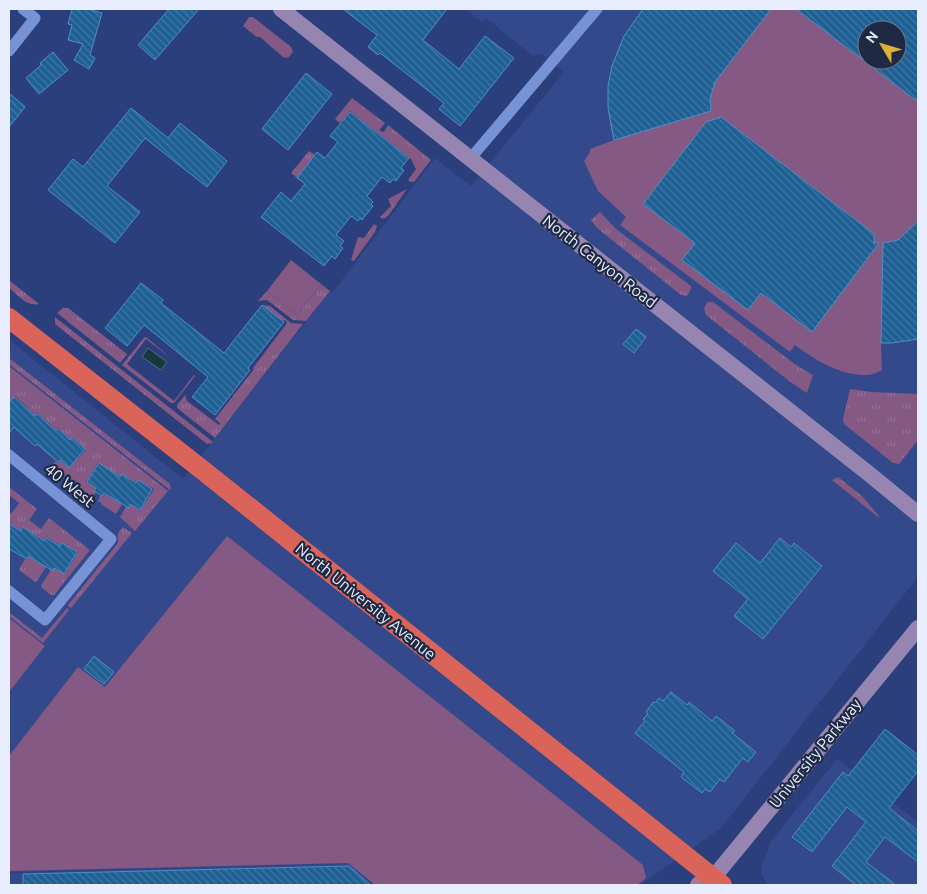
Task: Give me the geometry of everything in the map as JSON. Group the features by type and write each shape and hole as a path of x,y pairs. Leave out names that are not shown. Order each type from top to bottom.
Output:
{"highway":[{"name":"North University Avenue","path":"9,318 205,472 711,883"}],"main road":[{"name":"North Canyon Road","path":"281,9 918,514"},
{"name":"University Parkway","path":"711,883 918,628"}],"street":[{"path":"9,51 35,18 23,9"},
{"path":"470,159 597,9"},
{"name":"40 West","path":"9,455 111,539 45,620 9,591"}],"shaded area":[{"path":"465,9 918,9 918,577 721,828 640,885 374,885 355,870 372,885 9,885 9,873 349,864 9,872 9,340 183,479 330,291 332,293 435,158 471,186 564,72 541,54 532,55 486,18 482,22"},
{"path":"148,348 167,362 161,370 142,357"},
{"path":"837,759 918,822 918,885 767,884 761,873 771,841"}],"green space":[{"path":"643,9 918,9 918,339 881,343 882,370 869,375 857,375 838,370 795,345 790,352 620,225 626,217 598,191 584,161 590,149 614,140 608,104 609,87 617,55 624,39"},
{"path":"249,17 253,17 291,47 293,52 288,58 283,57 260,37 257,37 243,26"},
{"path":"352,98 385,123 380,131 384,132 388,125 431,160 414,182 408,180 416,169 411,159 350,111 340,123 335,119"},
{"path":"309,151 315,155 297,178 291,173"},
{"path":"407,189 388,216 383,219 380,217 391,206 388,199"},
{"path":"600,212 616,229 691,286 687,296 681,295 597,228 591,220"},
{"path":"374,224 377,226 375,232 354,261 351,260 358,237 364,238"},
{"path":"291,260 321,284 297,315 267,291"},
{"path":"9,280 39,304 31,304 19,297 9,288"},
{"path":"321,284 330,291 306,321 293,320 267,300 258,301 267,291 297,315"},
{"path":"708,302 713,302 796,365 813,375 807,393 789,381 706,315 704,308"},
{"path":"262,305 270,306 291,323 303,324 215,438 177,408 177,405 185,395 187,401 219,425 220,423 215,419 287,323"},
{"path":"63,308 68,308 127,354 120,363 57,313"},
{"path":"55,317 213,442 207,444 55,324"},
{"path":"146,337 173,360 146,339 127,364 174,401 195,376 174,403 171,403 122,365"},
{"path":"9,358 170,484 170,490 9,364"},
{"path":"9,366 168,491 135,531 120,517 126,507 129,508 131,505 140,511 154,489 138,480 136,482 122,474 120,476 98,463 86,482 95,488 94,491 96,493 92,497 78,486 80,484 74,480 73,482 53,467 55,461 58,463 60,461 69,468 86,450 73,437 70,439 58,428 56,430 37,413 35,415 15,396 9,402"},
{"path":"850,389 918,394 918,440 899,464 893,463 844,424 843,419"},
{"path":"838,477 862,496 879,516 832,480"},
{"path":"9,487 37,509 29,520 41,529 49,518 90,550 54,595 51,595 41,585 51,570 53,571 54,569 65,574 78,552 46,537 44,540 22,527 20,530 9,523 9,512 11,514 19,503 9,495"},
{"path":"105,494 113,499 115,496 121,500 119,502 122,504 116,514 101,504 101,502 98,502 100,495 103,497"},
{"path":"123,527 132,533 71,608 68,605 118,543 118,534"},
{"path":"227,536 643,865 646,878 637,885 375,885 348,863 9,871 9,756 78,667 105,687"},
{"path":"29,557 37,562 40,560 45,563 44,566 46,567 35,582 19,570 25,559 27,560"},
{"path":"67,608 69,610 43,643 9,616 9,612 42,638"},
{"path":"9,618 45,646 9,692"}],"building":[{"path":"72,9 87,9 102,13 90,55 95,58 89,69 74,60 83,44 68,40 72,25 68,24"},
{"path":"169,9 199,9 155,60 138,45"},
{"path":"343,9 447,9 423,40 459,69 485,36 514,58 460,126 439,109 444,103 380,53 378,55 368,47 377,35"},
{"path":"643,9 771,9 715,82 710,99 711,111 614,140 608,108 608,86 612,66 624,36"},
{"path":"796,9 918,9 918,102 876,70 907,70 907,20 857,20 857,56"},
{"path":"53,52 68,70 39,94 26,78"},
{"path":"306,73 332,94 288,150 262,129"},
{"path":"9,93 25,107 9,127"},
{"path":"131,108 168,138 180,123 227,161 207,187 145,138 107,186 140,212 115,243 48,190 73,159 83,167"},
{"path":"350,112 409,158 401,168 404,170 396,181 393,179 390,183 382,177 367,196 373,202 371,204 373,206 362,220 360,218 358,221 351,216 336,235 344,241 340,246 343,248 335,259 332,256 324,266 261,217 281,192 291,201 305,184 297,178 317,152 325,158 338,142 330,136"},
{"path":"721,117 874,234 874,243 879,243 812,332 761,293 748,310 682,260 695,243 643,204 706,122"},
{"path":"918,221 918,339 881,343 883,243 898,240"},
{"path":"141,283 163,300 161,303 224,353 262,305 284,322 248,368 250,370 215,415 192,397 208,377 144,325 127,346 105,328"},
{"path":"636,329 646,337 634,353 623,344"},
{"path":"14,397 35,416 37,414 56,431 58,429 70,440 72,437 85,449 69,468 60,460 58,462 37,444 35,446 14,427 9,433 9,403"},
{"path":"99,463 120,477 122,474 136,483 138,480 152,489 140,510 130,504 129,508 104,493 103,496 94,491 96,488 87,482"},
{"path":"9,524 21,531 23,527 44,541 46,538 60,546 62,543 77,552 64,574 54,568 53,571 28,556 27,559 9,549"},
{"path":"780,538 791,547 794,543 822,566 763,639 734,616 748,599 713,571 736,543 760,563"},
{"path":"94,656 114,672 104,684 84,669"},
{"path":"671,692 687,705 689,702 712,721 716,716 735,731 732,733 756,752 748,762 743,758 724,782 720,779 710,792 705,789 702,793 681,777 684,772 635,733 645,721 643,719 648,714 646,712 653,702 655,703 659,698 663,701"},
{"path":"885,729 918,755 918,771 889,808 918,831 918,862 885,837 866,862 896,885 856,885 832,866 866,822 847,807 812,852 792,837 843,772 848,776"},
{"path":"349,866 371,885 23,885 23,874"}]}
